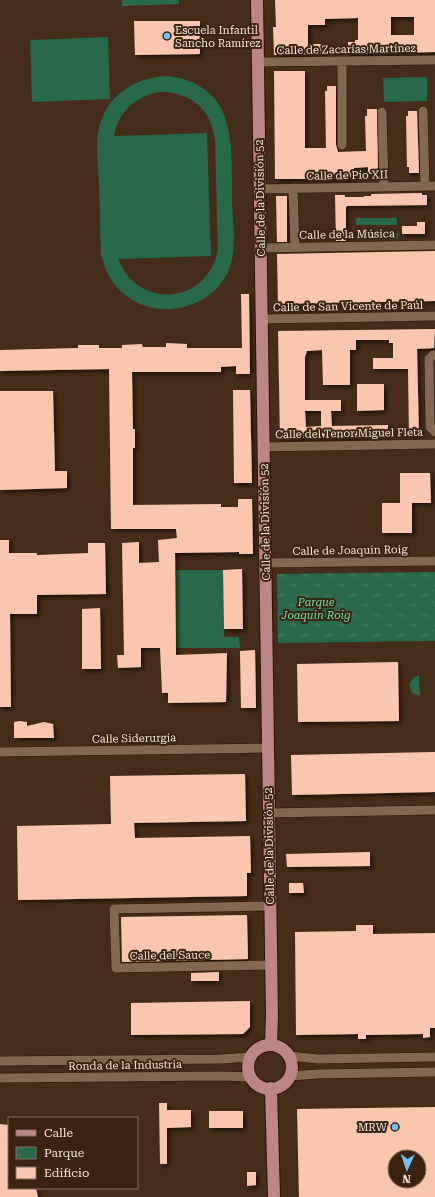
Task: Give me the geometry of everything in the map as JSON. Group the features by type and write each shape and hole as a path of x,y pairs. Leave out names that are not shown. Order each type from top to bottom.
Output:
{"main road":[{"name":"Calle de la División 52","path":"257,0 271,1045"},
{"path":"271,1045 282,1048 289,1056 292,1066 290,1076 282,1085 272,1088 260,1086 251,1077 248,1067 251,1057 259,1048 271,1045"},
{"path":"272,1088 274,1197"}],"street":[{"name":"Calle de Zacarías Martínez","path":"258,62 435,60"},
{"path":"342,62 342,145"},
{"path":"423,111 425,186"},
{"path":"382,112 384,186"},
{"name":"Calle de Pío XII","path":"260,189 435,186"},
{"path":"293,188 295,247"},
{"name":"Calle de la Música","path":"260,248 435,245"},
{"name":"Calle de San Vicente de Paúl","path":"262,319 435,316"},
{"path":"435,355 429,359 430,427 435,432"},
{"name":"Calle del Tenor Miguel Fleta","path":"263,447 435,444"},
{"name":"Calle de Joaquin Roig","path":"265,563 435,561"},
{"name":"Calle Siderurgia","path":"0,752 268,748"},
{"path":"269,813 435,810"},
{"name":"Calle del Sauce","path":"270,906 114,909 116,968 271,965"},
{"path":"289,1056 318,1059 435,1057"},
{"name":"Ronda de la Industria","path":"0,1061 221,1059 251,1057"},
{"path":"290,1076 318,1074 435,1072"},
{"name":"Ronda de la Industria","path":"0,1078 251,1077"}],"green space":[{"path":"122,0 179,0 179,4 122,6"},
{"path":"108,37 110,99 32,102 30,40"},
{"path":"168,76 191,82 208,92 220,106 227,122 232,161 234,248 233,257 227,274 217,288 204,298 190,305 174,309 158,309 142,305 128,297 110,278 101,255 97,145 101,120 114,99 122,91 143,80","holes":["158,92 180,95 197,104 204,111 213,130 215,141 218,250 211,268 201,282 187,290 172,294 156,293 141,287 128,276 118,259 211,256 207,133 114,136 116,127 129,106 142,97 150,94"]},
{"path":"427,77 427,101 384,102 383,78"},
{"path":"356,218 397,218 397,225 356,225"},
{"path":"356,233 398,233 398,239 357,240"},
{"path":"176,570 223,570 224,637 239,637 240,648 176,648"},
{"name":"Parque Joaquin Roig","path":"435,572 435,641 278,643 277,574"},
{"path":"419,675 420,696 412,693 409,685 413,678"}],"building":[{"path":"275,0 435,0 435,52 348,54 348,42 355,42 355,40 358,40 358,18 325,19 325,25 308,25 308,44 325,44 325,54 274,55 273,27 276,27","holes":["391,17 414,17 414,35 391,35"]},
{"name":"Escuela Infantil Sancho Ramírez","path":"134,21 200,21 200,54 135,55"},
{"path":"274,71 305,71 305,148 326,148 325,91 327,91 327,86 336,86 336,145 338,152 366,151 365,116 367,116 367,109 377,109 378,174 368,174 368,167 354,168 354,179 275,179"},
{"path":"408,111 417,111 419,173 409,173 409,167 407,167 406,116 408,116"},
{"path":"422,193 422,195 427,195 427,205 347,206 346,241 336,241 335,195 345,195 345,197 364,197 371,196 371,194"},
{"path":"276,196 287,196 287,242 277,242"},
{"path":"417,222 425,222 425,234 402,234 402,226 417,226"},
{"path":"435,251 435,301 278,304 277,254"},
{"path":"241,294 249,294 250,374 236,374 236,366 221,367 221,372 132,372 133,429 135,429 135,448 133,448 133,505 221,504 221,507 238,507 238,499 252,499 253,554 239,554 239,552 175,553 176,655 227,653 226,702 168,703 168,693 162,693 160,648 141,648 141,667 118,668 117,655 124,655 122,543 139,542 139,563 159,562 158,540 177,538 176,529 111,529 109,369 0,371 0,350 78,348 78,345 99,345 99,348 122,348 122,345 142,344 143,347 166,347 166,343 187,344 187,348 242,348"},
{"path":"435,329 434,348 417,349 419,436 409,436 408,369 373,369 373,358 393,358 393,343 389,343 389,340 356,340 356,350 350,350 350,385 323,385 322,350 307,351 305,357 305,400 341,400 341,411 331,411 332,426 388,425 388,437 280,438 278,331","holes":["305,411 321,411 321,426 306,427"]},
{"path":"357,384 384,384 384,410 357,411"},
{"path":"233,390 250,390 252,483 234,483"},
{"path":"0,391 53,391 55,471 67,471 67,488 0,490"},
{"path":"400,473 430,473 431,503 412,503 412,533 382,533 382,503 400,503"},
{"path":"0,540 9,540 9,553 37,553 37,555 88,553 88,543 105,543 106,594 37,595 37,614 10,614 11,707 0,707"},
{"path":"242,569 243,629 224,629 223,570"},
{"path":"100,608 101,669 82,669 82,609"},
{"path":"255,650 256,708 241,708 240,651"},
{"path":"398,662 399,721 298,722 297,664"},
{"path":"14,722 27,722 27,726 44,722 53,724 54,738 14,738"},
{"path":"435,752 435,792 292,795 291,755"},
{"path":"245,774 246,821 134,823 135,838 250,836 251,873 247,873 247,896 18,900 17,826 111,824 110,776"},
{"path":"370,852 370,866 287,867 286,854"},
{"path":"289,883 303,883 304,893 289,893"},
{"path":"247,915 248,959 122,962 121,917"},
{"path":"356,925 373,925 373,934 435,933 435,1028 430,1028 430,1037 423,1038 423,1034 366,1035 366,1039 358,1039 358,1034 296,1035 295,932 356,931"},
{"path":"219,972 219,981 191,981 191,973"},
{"path":"250,1001 250,1027 243,1034 131,1035 131,1003"},
{"path":"159,1103 167,1103 167,1110 191,1110 191,1127 167,1128 167,1164 160,1164"},
{"path":"435,1107 435,1197 299,1197 297,1109"},
{"path":"209,1111 243,1111 243,1128 209,1128"},
{"path":"0,1124 8,1125 8,1189 36,1189 38,1197 0,1197"},
{"path":"247,1172 256,1172 256,1185 247,1186"}],"place":[{"name":"Escuela Infantil Sancho Ramírez","path":"167,36"},
{"name":"MRW","path":"395,1127"}]}
